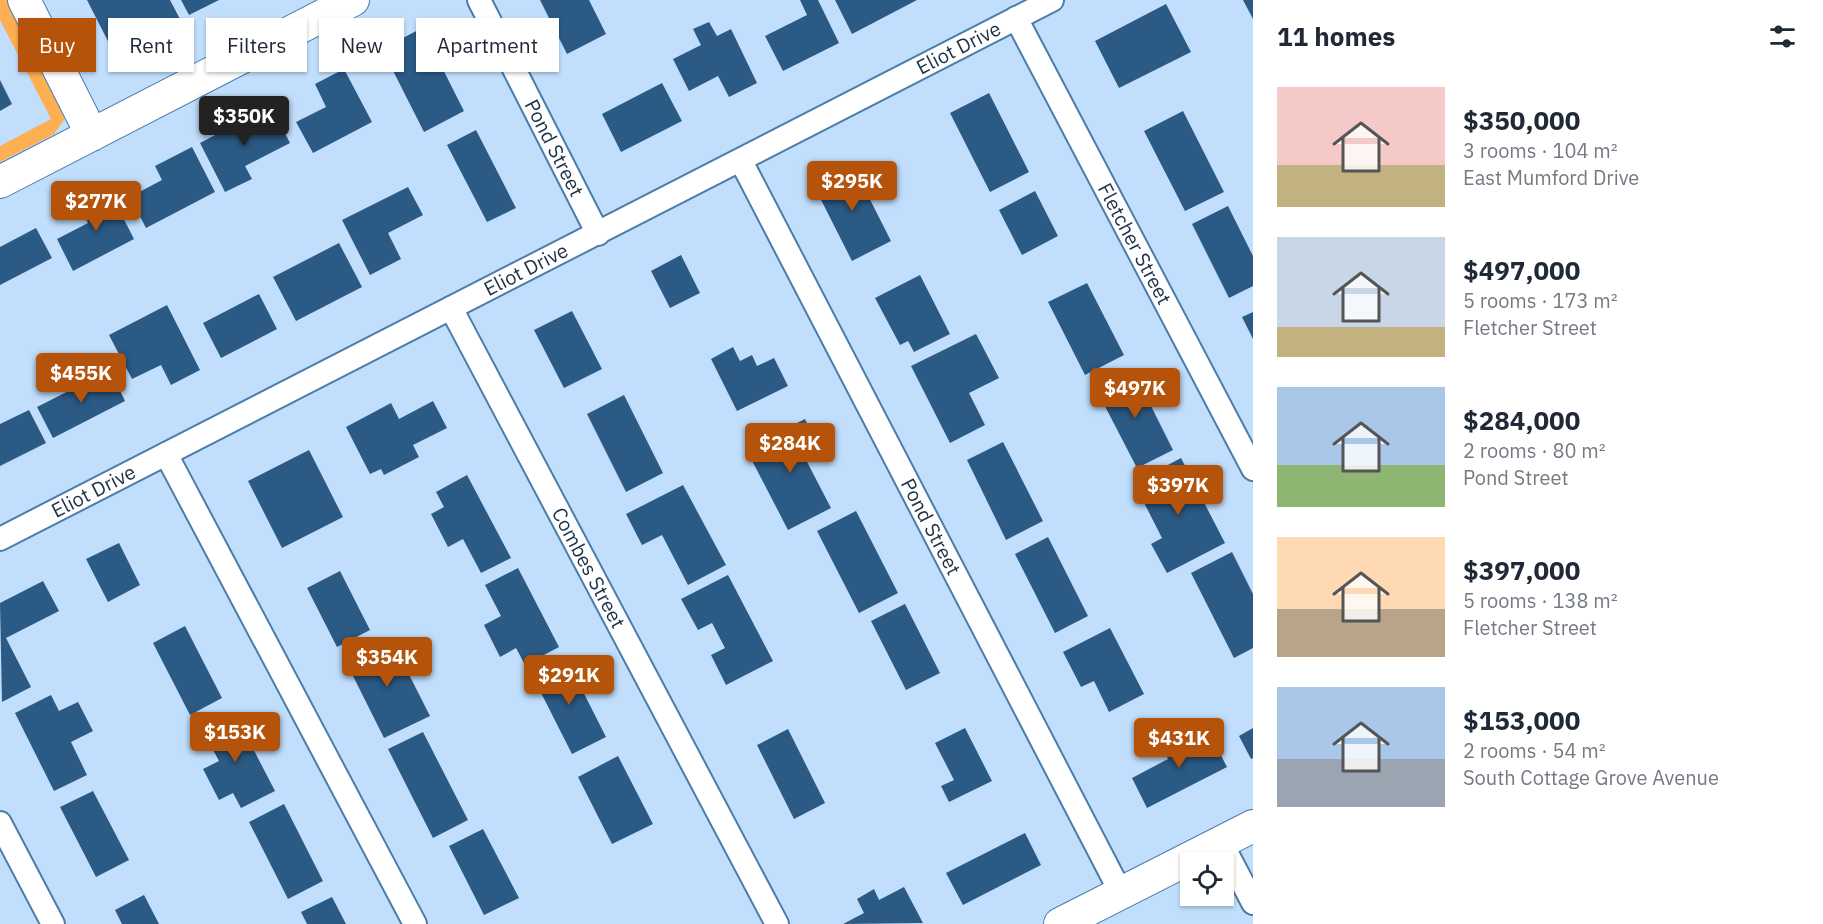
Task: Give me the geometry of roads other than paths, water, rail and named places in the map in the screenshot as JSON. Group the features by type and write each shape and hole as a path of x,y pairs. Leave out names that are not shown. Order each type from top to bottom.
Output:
{"street":[{"path":"24,0 92,135"},
{"path":"0,182 353,0"},
{"name":"Pond Street","path":"479,0 598,234"},
{"name":"Eliot Drive","path":"0,539 1052,0"},
{"name":"Fletcher Street","path":"1016,18 1253,469"},
{"name":"Pond Street","path":"741,161 1121,892"},
{"name":"Combes Street","path":"451,308 777,924"},
{"path":"166,454 415,924"},
{"path":"0,823 53,924"},
{"path":"1060,924 1253,826"},
{"path":"1221,842 1253,903"}]}
